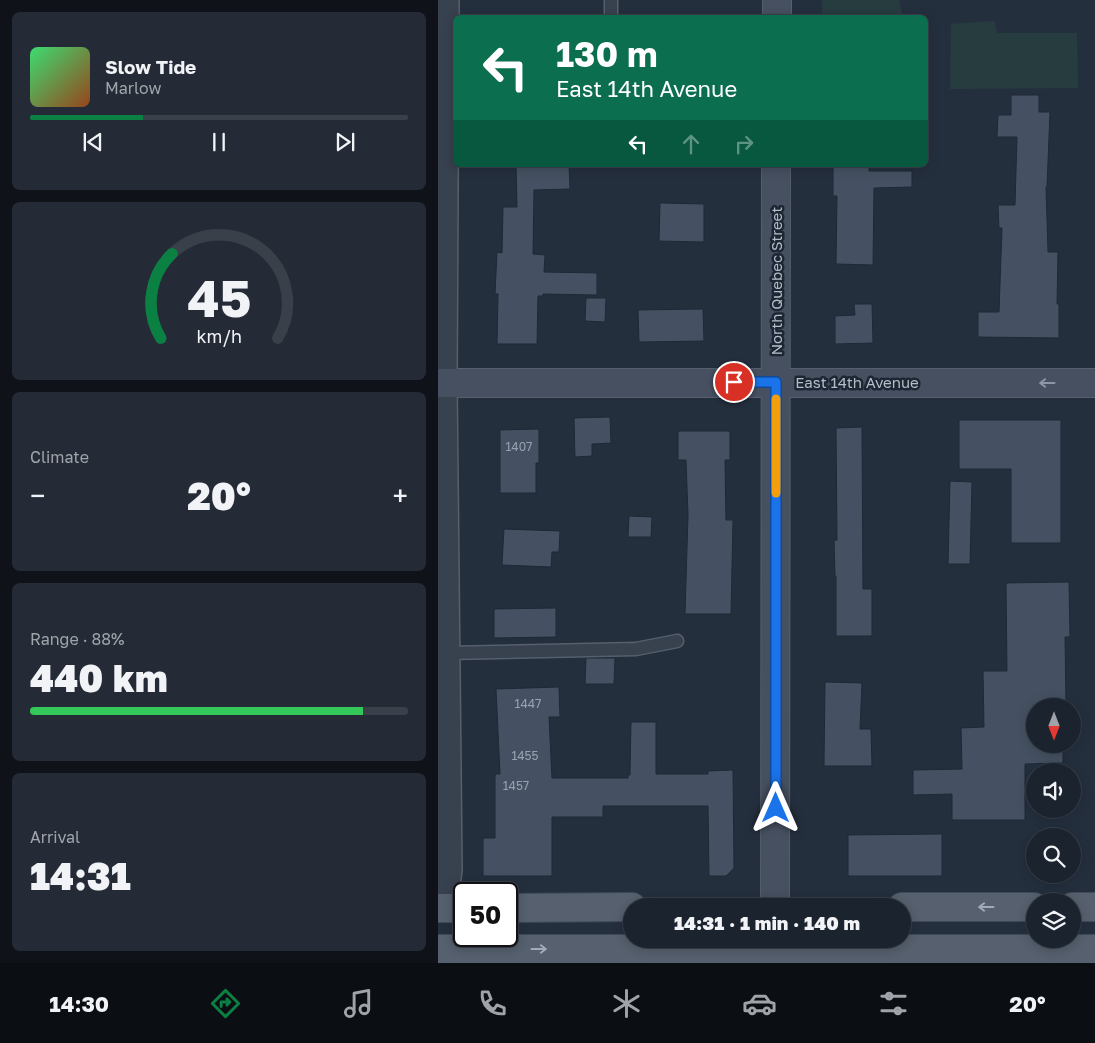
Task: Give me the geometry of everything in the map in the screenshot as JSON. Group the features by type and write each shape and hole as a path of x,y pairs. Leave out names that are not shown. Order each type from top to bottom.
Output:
{"main road":[{"path":"776,0 776,15"},
{"name":"North Quebec Street","path":"776,167 776,898"},
{"name":"East 14th Avenue","path":"441,383 1096,383"},
{"path":"911,907 1026,907"},
{"path":"1081,907 1096,907"},
{"path":"518,908 623,908"},
{"path":"438,949 775,950 942,956 1096,949"}],"street":[{"path":"446,0 441,383 447,653 449,908"}],"lane":[{"path":"611,0 611,15"},
{"path":"447,653 636,649 678,641"}],"green space":[{"path":"822,0 899,0 903,15 822,15"},
{"path":"995,21 997,33 1077,33 1078,88 950,89 951,24"}],"building":[{"path":"1011,95 1039,95 1039,112 1050,112 1046,187 1048,252 1058,252 1057,304 1059,304 1059,338 978,337 978,312 999,312 1002,228 999,228 998,205 1015,205 1017,137 997,137 998,115 1011,115"},
{"path":"516,167 569,167 570,189 534,190 533,254 545,255 544,272 597,273 597,295 543,294 543,296 538,296 537,344 497,344 498,294 495,294 497,252 502,253 503,207 517,207"},
{"path":"833,167 869,167 869,171 912,171 912,187 874,188 873,265 836,264 837,196 833,196"},
{"path":"660,203 704,204 704,242 659,241"},
{"path":"586,298 606,298 605,322 585,321"},
{"path":"854,304 872,304 873,343 835,344 835,316 855,315"},
{"path":"703,309 704,341 639,342 638,310"},
{"path":"610,417 611,443 592,444 592,456 575,457 574,418"},
{"path":"959,420 1061,420 1061,543 1011,543 1011,469 959,469"},
{"path":"862,427 863,589 872,589 872,636 836,636 834,540 837,540 836,428"},
{"path":"539,429 539,463 536,463 536,493 500,493 500,430"},
{"path":"678,431 730,431 730,460 725,460 726,520 733,520 731,614 685,614 688,515 686,460 678,460"},
{"path":"950,481 972,482 970,564 948,564"},
{"path":"629,516 652,517 651,537 628,537"},
{"path":"504,529 560,531 559,552 552,552 551,567 502,565"},
{"path":"1069,582 1070,637 1065,637 1066,698 1026,698 1026,753 1063,753 1063,763 1025,764 1025,820 952,820 952,794 913,795 913,770 962,769 961,728 984,727 983,671 1007,671 1006,583"},
{"path":"556,608 556,637 494,638 494,609"},
{"path":"586,658 615,658 614,684 585,684"},
{"path":"825,682 862,683 860,729 871,729 872,766 824,766"},
{"path":"559,687 560,717 549,717 552,778 628,778 628,775 630,775 631,722 656,722 656,774 708,774 708,771 733,770 734,868 726,876 709,876 708,806 603,806 603,817 552,817 552,876 483,876 483,838 495,838 495,774 500,774 496,689"},
{"path":"942,834 942,876 848,876 848,835"}],"slow traffic":[{"path":"776,399 776,493"}],"route":[{"path":"734,382 776,382 776,808"}]}
